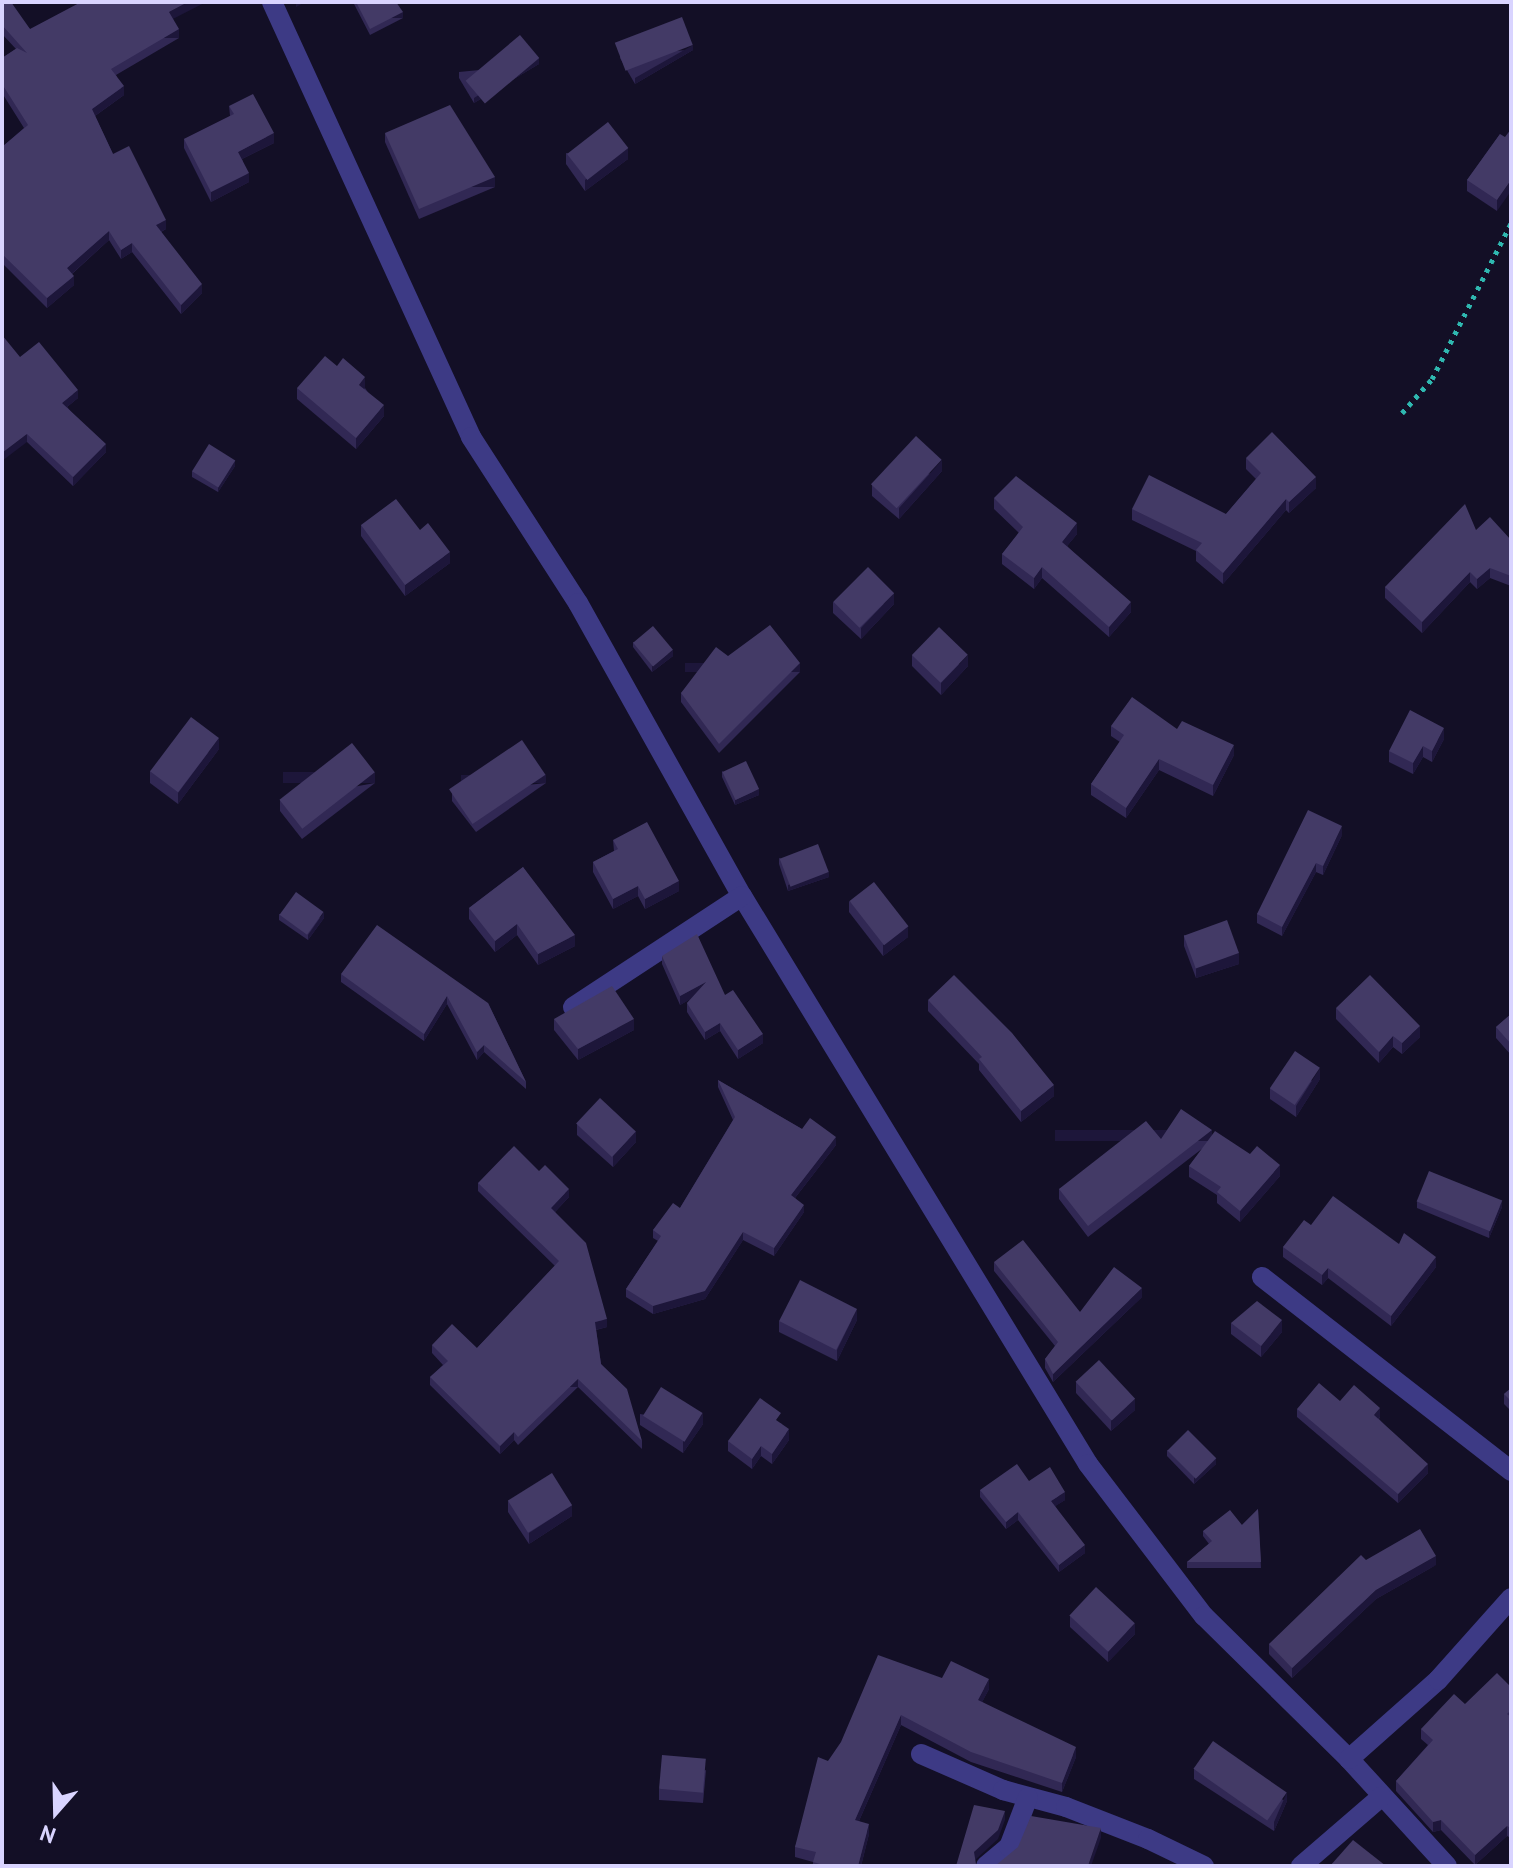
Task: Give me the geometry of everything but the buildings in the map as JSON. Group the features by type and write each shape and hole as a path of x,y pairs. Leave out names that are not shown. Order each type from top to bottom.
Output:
{"street":[{"path":"272,2 471,437 578,603 742,896 1088,1464 1204,1616 1349,1759 1447,1866"},
{"path":"573,1007 742,896"},
{"path":"1262,1277 1511,1471"},
{"path":"1349,1759 1438,1680 1511,1598"},
{"path":"921,1754 1028,1797 1107,1823 1204,1866"},
{"path":"986,1866 1009,1847 1028,1797"},
{"path":"1301,1866 1381,1797"}],"path":[{"path":"1402,413 1432,379 1511,223"}]}
